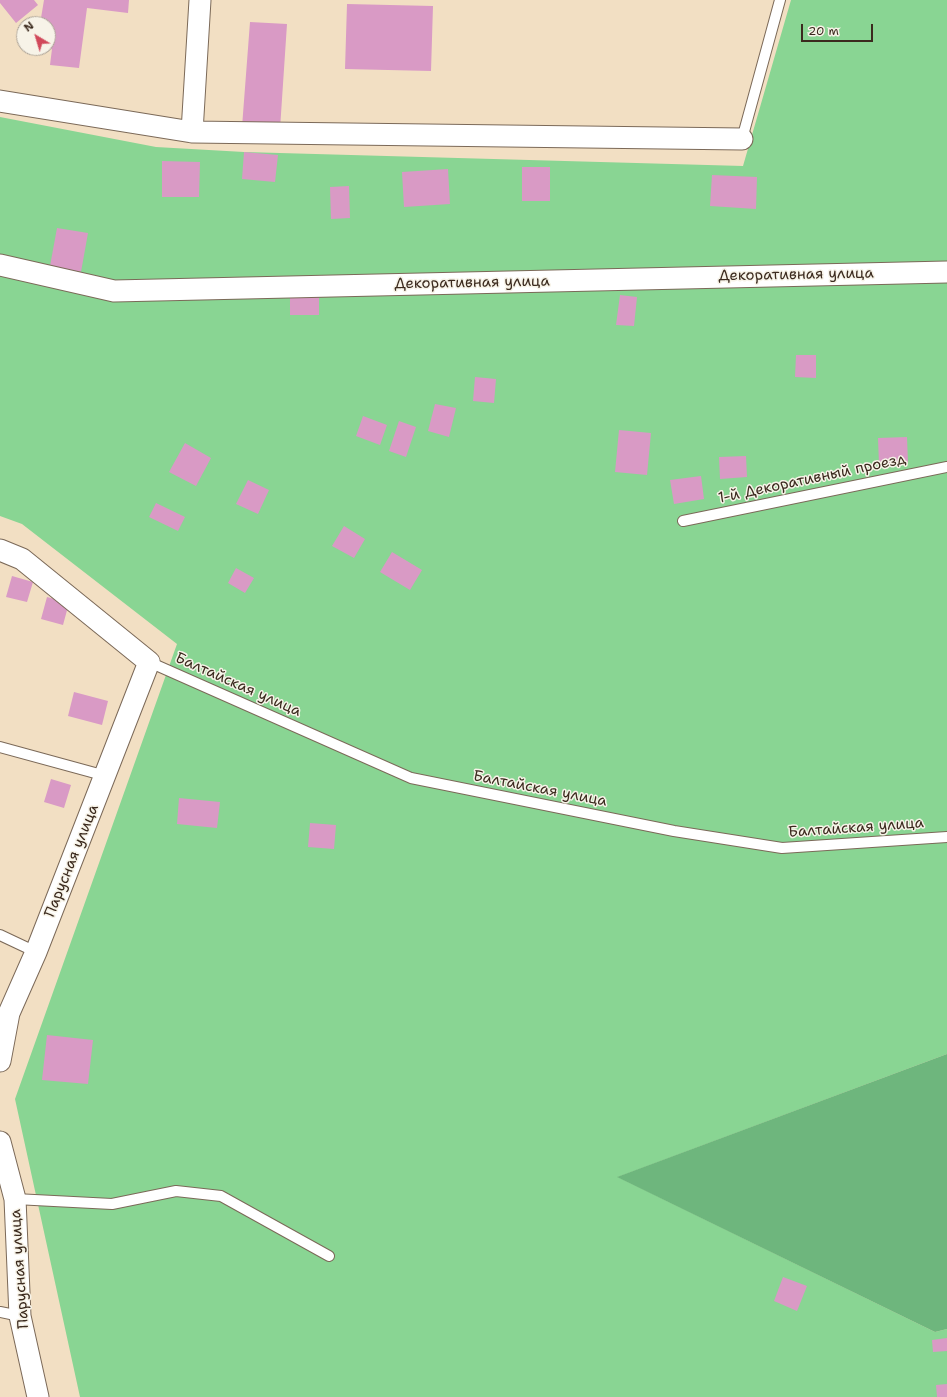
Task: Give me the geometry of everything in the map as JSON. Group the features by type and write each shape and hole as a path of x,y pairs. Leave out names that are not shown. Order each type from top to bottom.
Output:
{"street":[{"path":"192,132 200,0"},
{"path":"0,101 192,132 742,139"},
{"name":"Декоративная улица","path":"0,265 114,291 947,272"},
{"path":"0,550 22,559 149,662"},
{"name":"Парусная улица","path":"0,1061 9,1013 36,952 106,776 149,662"},
{"name":"Парусная улица","path":"0,1142 15,1199 20,1316 38,1397"}],"lane":[{"path":"742,139 780,0"},
{"name":"1-й Декоративный проезд","path":"683,521 947,467"},
{"name":"Балтайская улица","path":"149,662 410,778 674,831 782,848 947,837"},
{"path":"0,747 106,776"},
{"path":"0,935 36,952"},
{"path":"15,1199 112,1204 176,1191 221,1196 329,1256"},
{"path":"0,1312 20,1316"}],"green space":[{"path":"791,0 947,0 947,1054 618,1177 935,1332 947,1329 947,1397 80,1397 15,1099 177,644 22,524 0,516 0,117 156,147 244,152 743,166"},
{"path":"947,1054 947,1329 935,1332 617,1177"}],"building":[{"path":"0,0 34,0 38,5 25,16 16,16 16,23 0,3"},
{"path":"44,0 129,0 128,13 87,8 79,68 50,65 51,56 56,56 56,16 41,16"},
{"path":"347,4 433,6 431,71 345,69"},
{"path":"250,22 287,24 280,129 242,127"},
{"path":"244,152 278,155 275,182 242,179"},
{"path":"162,161 200,162 199,197 162,197"},
{"path":"522,167 550,167 550,201 522,201"},
{"path":"448,169 450,204 404,207 402,172"},
{"path":"712,175 757,177 756,209 710,206"},
{"path":"349,186 350,218 331,219 330,187"},
{"path":"57,228 88,233 81,272 50,266"},
{"path":"620,295 637,297 634,326 616,325"},
{"path":"290,296 319,296 319,315 290,315"},
{"path":"796,355 816,355 816,378 795,377"},
{"path":"475,377 496,379 494,403 473,401"},
{"path":"435,404 456,408 449,437 428,431"},
{"path":"363,416 387,425 380,445 356,436"},
{"path":"399,421 416,427 406,457 389,451"},
{"path":"619,430 651,433 647,475 615,472"},
{"path":"907,437 908,463 879,464 878,438"},
{"path":"185,443 211,458 196,486 169,472"},
{"path":"746,456 747,477 720,479 719,457"},
{"path":"701,476 704,499 674,504 670,480"},
{"path":"248,480 269,490 258,514 236,504"},
{"path":"156,503 185,517 178,531 149,517"},
{"path":"344,526 365,539 354,558 332,546"},
{"path":"392,552 422,570 410,590 380,572"},
{"path":"236,568 254,578 245,593 228,583"},
{"path":"12,576 33,582 27,602 6,597"},
{"path":"47,597 69,603 63,625 41,619"},
{"path":"74,692 108,701 102,725 68,716"},
{"path":"51,779 71,785 64,808 44,802"},
{"path":"179,798 220,802 217,828 177,824"},
{"path":"310,823 336,825 334,849 308,847"},
{"path":"47,1035 93,1040 88,1084 42,1080"},
{"path":"783,1277 807,1286 797,1311 774,1301"},
{"path":"947,1338 947,1351 933,1352 932,1340"},
{"path":"947,1384 947,1397 937,1397 936,1385"}]}
